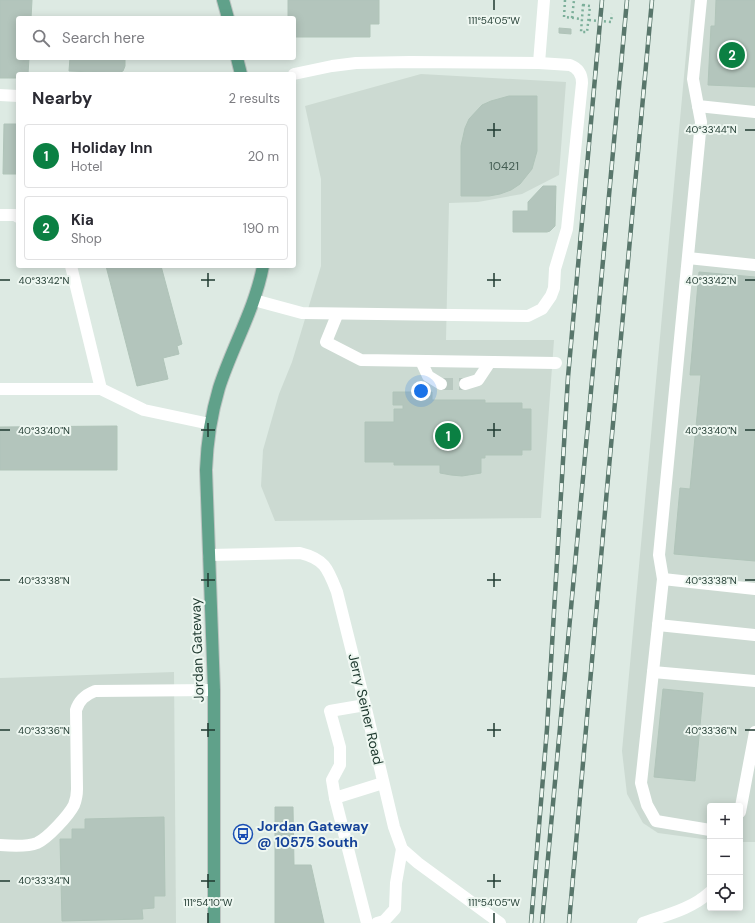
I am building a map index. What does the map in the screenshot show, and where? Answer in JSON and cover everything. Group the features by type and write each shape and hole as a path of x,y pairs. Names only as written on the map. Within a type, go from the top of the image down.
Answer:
{"main road":[{"path":"223,0 227,16"},
{"path":"238,60 241,72"},
{"name":"Jordan Gateway","path":"214,923 214,690 206,470 207,442 219,388 254,300 262,268"}],"street":[{"path":"539,63 544,0"},
{"path":"701,0 693,79 701,122 659,555 663,579 641,783 647,805 656,821 707,830"},
{"path":"254,300 302,314 528,316 542,309 547,304 552,292 555,269 569,220 582,78 578,70 570,65 539,63 356,63 332,66 296,74"},
{"path":"0,96 16,96"},
{"path":"698,106 755,112"},
{"path":"0,215 16,216"},
{"path":"688,258 755,265"},
{"path":"71,268 101,389"},
{"path":"337,315 326,342 361,360 556,363"},
{"path":"421,361 428,376 442,384"},
{"path":"465,384 478,380 490,362"},
{"path":"0,389 101,389 144,410 210,424"},
{"name":"Jerry Seiner Road","path":"209,555 300,554 312,556 323,564 331,576 337,592 394,827 402,849 418,863 500,923"},
{"path":"663,579 755,589"},
{"path":"658,625 755,635"},
{"path":"653,672 755,681"},
{"path":"0,845 28,845 37,843 44,839 70,812 76,797 77,789 76,710 84,697 95,691 214,690"},
{"path":"365,705 330,711 340,747 340,765 332,780 335,798 367,923"},
{"path":"742,803 755,732"},
{"path":"335,798 383,783"},
{"path":"377,923 384,921 395,909 396,883 402,849"},
{"path":"643,923 686,908 701,900 707,895"}],"path":[{"path":"565,0 564,17 582,19"},
{"path":"572,18 574,0"},
{"path":"583,5 590,6 589,20 587,32 581,32 583,5"},
{"path":"589,20 611,22 612,14"}],"shaded area":[{"path":"691,0 755,0 755,842 743,842 743,803 707,803 707,840 658,833 643,823 627,794 622,751"},
{"path":"421,74 566,82 559,175 522,194 478,202 449,203 446,340 554,340 541,518 275,521 261,486 263,450 279,394 292,362 321,266 321,179 305,106"},
{"path":"174,672 176,923 0,923 0,678"}],"building":[{"path":"0,0 32,0 31,16 16,16 16,60 29,60 28,72 16,72 16,78 0,78"},
{"path":"288,0 379,0 379,24 370,24 370,37 296,37 296,16 288,16"},
{"path":"716,0 755,0 755,87 708,85 711,26 715,26"},
{"path":"559,28 571,29 571,34 559,33"},
{"path":"70,60 125,60 123,71 120,72 69,71"},
{"path":"509,96 537,96 537,151 532,169 520,184 511,190 489,196 461,196 461,146 465,128 469,119 482,105"},
{"path":"4,124 16,124 16,174 3,174"},
{"path":"543,186 556,186 555,226 547,232 513,232 513,211 528,211 528,202"},
{"path":"107,268 162,268 182,344 177,346 179,354 163,358 168,379 137,386"},
{"path":"699,272 755,277 755,561 674,554 680,488 690,489 701,375 690,375"},
{"path":"393,392 432,392 432,400 485,400 485,403 522,403 522,409 531,409 531,450 522,450 522,455 485,455 485,458 481,458 481,473 462,476 440,473 440,465 394,465 394,462 365,462 365,422 394,422 394,409 403,409 403,405 393,405"},
{"path":"117,426 117,470 0,470 0,427"},
{"path":"663,689 703,693 695,781 654,777"},
{"path":"275,807 293,807 294,865 311,865 324,923 275,923"},
{"path":"164,817 165,896 154,896 154,908 142,909 143,919 62,921 60,839 72,839 72,829 85,829 85,819"}],"tunnel":[{"path":"441,384 465,384"}],"railway":[{"path":"531,923 547,729 568,377 602,0"},
{"path":"542,923 627,0"},
{"path":"569,923 652,0"}],"place":[{"name":"Kia","path":"732,55"},
{"name":"Holiday Inn","path":"448,436"},
{"name":"Jordan Gateway @ 10575 South","path":"243,834"}]}
